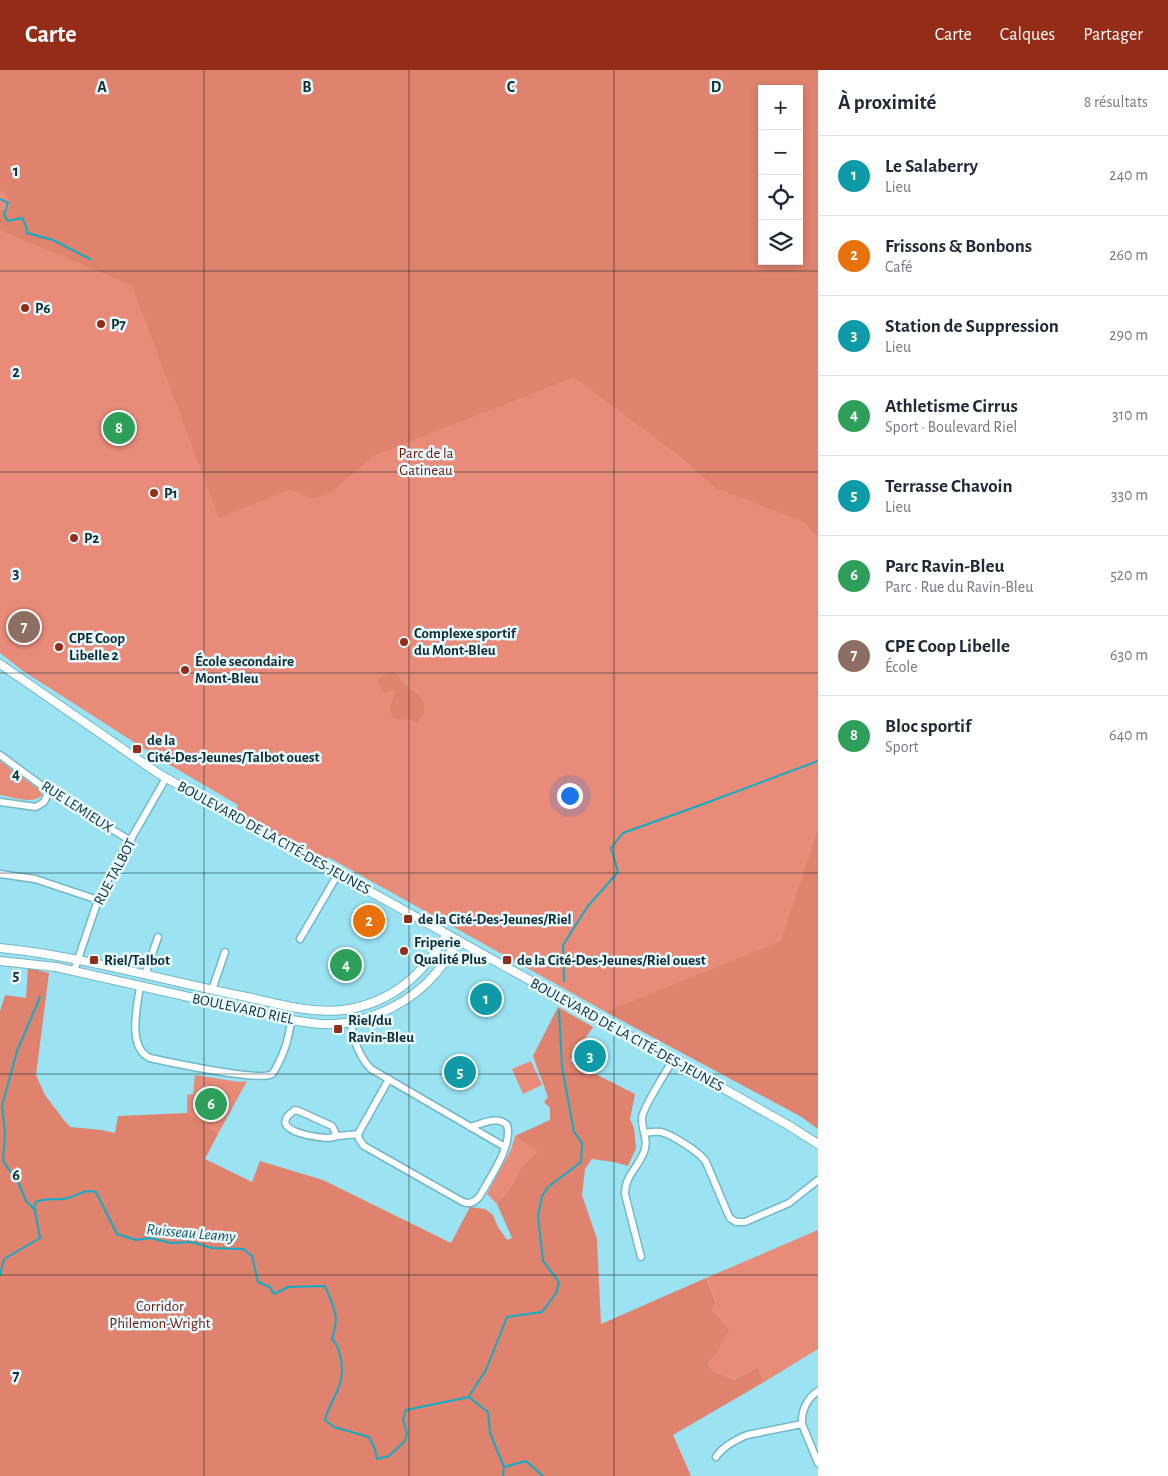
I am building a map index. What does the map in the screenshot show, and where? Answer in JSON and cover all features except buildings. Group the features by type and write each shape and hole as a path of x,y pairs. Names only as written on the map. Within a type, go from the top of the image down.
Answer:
{"street":[{"name":"BOULEVARD DE LA CITÉ-DES-JEUNES","path":"0,664 166,778 673,1060 818,1144"},
{"name":"RUE LEMIEUX","path":"0,755 49,791 131,841"},
{"name":"RUE TALBOT","path":"74,971 104,886 166,778"},
{"path":"0,802 36,807 44,802 49,791"},
{"path":"0,874 35,879 98,900"},
{"path":"300,939 338,874"},
{"name":"BOULEVARD RIEL","path":"0,948 78,960 307,1009 335,1010 350,1008 382,998 408,982 430,960 447,934"},
{"path":"145,975 158,937"},
{"name":"BOULEVARD RIEL","path":"0,961 45,965 291,1020 321,1024 350,1022 374,1015 413,994 435,975 447,960 458,941"},
{"path":"212,990 225,952"},
{"path":"140,987 134,1022 138,1042 144,1055 156,1060 203,1069 258,1076 268,1075 274,1071 288,1043 291,1020"},
{"path":"350,1008 350,1022 362,1058 371,1069 505,1148"},
{"path":"641,1257 625,1188 628,1177 644,1150 645,1133 642,1124 642,1113 673,1060"},
{"path":"389,1079 358,1134 358,1139 364,1146 466,1203 477,1200 505,1148 508,1129 505,1122 496,1120 470,1127"},
{"path":"337,1136 332,1126 299,1111 295,1110 287,1118 286,1123 289,1129 294,1131 326,1138 358,1134"},
{"path":"645,1133 665,1133 701,1155 706,1162 730,1218 736,1222 745,1222 789,1203 818,1180"},
{"path":"818,1391 806,1404 801,1418 818,1463"},
{"path":"716,1457 721,1449 746,1434 802,1424"}],"green space":[{"name":"Parc de la Gatineau","path":"0,70 818,70 818,1129 802,1117 606,1012 328,857 322,864 234,814 238,805 165,762 23,671 0,653"},
{"path":"0,70 818,70 818,538 804,522 716,488 677,454 574,377 373,456 329,494 314,498 289,490 219,518 132,285 0,230 0,210 8,210 10,206 8,197 0,190"},
{"path":"389,673 397,674 404,684 423,701 423,715 415,723 412,720 395,719 390,711 396,692 394,690 387,693 383,692 377,682 379,678"},
{"path":"0,761 40,790 42,795 34,800 28,800 0,795"},
{"path":"818,830 818,1129 802,1117 606,1012 781,941"},
{"name":"Corridor Philemon-Wright","path":"28,968 49,973 36,1075 45,1095 70,1127 115,1133 118,1116 187,1113 218,1134 205,1159 252,1182 260,1161 323,1180 451,1243 470,1207 485,1209 493,1215 498,1227 507,1240 512,1238 497,1204 509,1190 521,1167 538,1152 515,1136 550,1120 550,1108 544,1102 548,1097 533,1056 558,1007 593,1027 570,1061 635,1094 630,1119 634,1128 636,1148 628,1166 592,1159 585,1169 582,1195 597,1239 601,1324 706,1278 716,1302 712,1310 730,1330 717,1353 708,1363 713,1371 734,1380 758,1367 764,1382 673,1435 691,1476 0,1476 0,1011 5,995 26,998"},
{"path":"531,1061 542,1085 523,1094 512,1069"},
{"path":"195,1075 239,1082 247,1081 218,1134 206,1145 187,1113 187,1095 193,1094"},
{"path":"515,1136 539,1152 521,1167 509,1190 497,1204 487,1194 511,1150"},
{"path":"818,1230 818,1349 764,1382 758,1367 734,1380 713,1371 708,1363 717,1353 730,1330 712,1310 716,1301 706,1278"}],"waterway":[{"path":"0,199 8,203 4,215 8,221 22,218 27,233 53,240 90,259"},
{"path":"564,981 563,945 588,906 618,872 611,848 623,833 818,761"},
{"path":"33,1208 26,1201 19,1184 3,1161 5,1132 2,1106 17,1051 40,997"},
{"path":"469,1396 486,1370 507,1317 542,1312 556,1293 559,1282 543,1261 538,1216 542,1196 548,1187 581,1162 582,1143 574,1132 562,1067 559,1011"},
{"name":"Ruisseau Leamy","path":"0,1275 4,1259 40,1238 34,1206 36,1202 68,1198 85,1192 96,1192 117,1234 136,1240 150,1238 171,1243 191,1242 212,1248 243,1249 252,1256 258,1282 270,1287 274,1294 288,1287 325,1286 335,1312 336,1323 332,1339 338,1348 342,1369 340,1384 325,1420 334,1427 369,1437 375,1449 377,1459 389,1456 405,1441 407,1433 403,1419 406,1410 469,1397 488,1412 490,1433 504,1467 526,1461 543,1476"},
{"path":"503,1476 504,1467"}],"place":[{"name":"P6","path":"25,308"},
{"name":"P7","path":"101,324"},
{"name":"Bloc sportif","path":"119,428"},
{"name":"P1","path":"154,493"},
{"name":"P2","path":"74,538"},
{"name":"CPE Coop Libelle","path":"24,627"},
{"name":"Complexe sportif du Mont-Bleu","path":"404,642"},
{"name":"CPE Coop Libelle 2","path":"59,647"},
{"name":"École secondaire Mont-Bleu","path":"185,670"},
{"name":"de la Cité-Des-Jeunes/Talbot ouest","path":"137,749"},
{"name":"de la Cité-Des-Jeunes/Riel","path":"408,919"},
{"name":"Frissons & Bonbons","path":"369,921"},
{"name":"Friperie Qualité Plus","path":"404,951"},
{"name":"Riel/Talbot","path":"94,960"},
{"name":"de la Cité-Des-Jeunes/Riel ouest","path":"507,960"},
{"name":"Athletisme Cirrus","path":"346,965"},
{"name":"Le Salaberry","path":"486,999"},
{"name":"Riel/du Ravin-Bleu","path":"338,1029"},
{"name":"Station de Suppression","path":"590,1056"},
{"name":"Terrasse Chavoin","path":"460,1072"},
{"name":"Parc Ravin-Bleu","path":"211,1104"}]}
